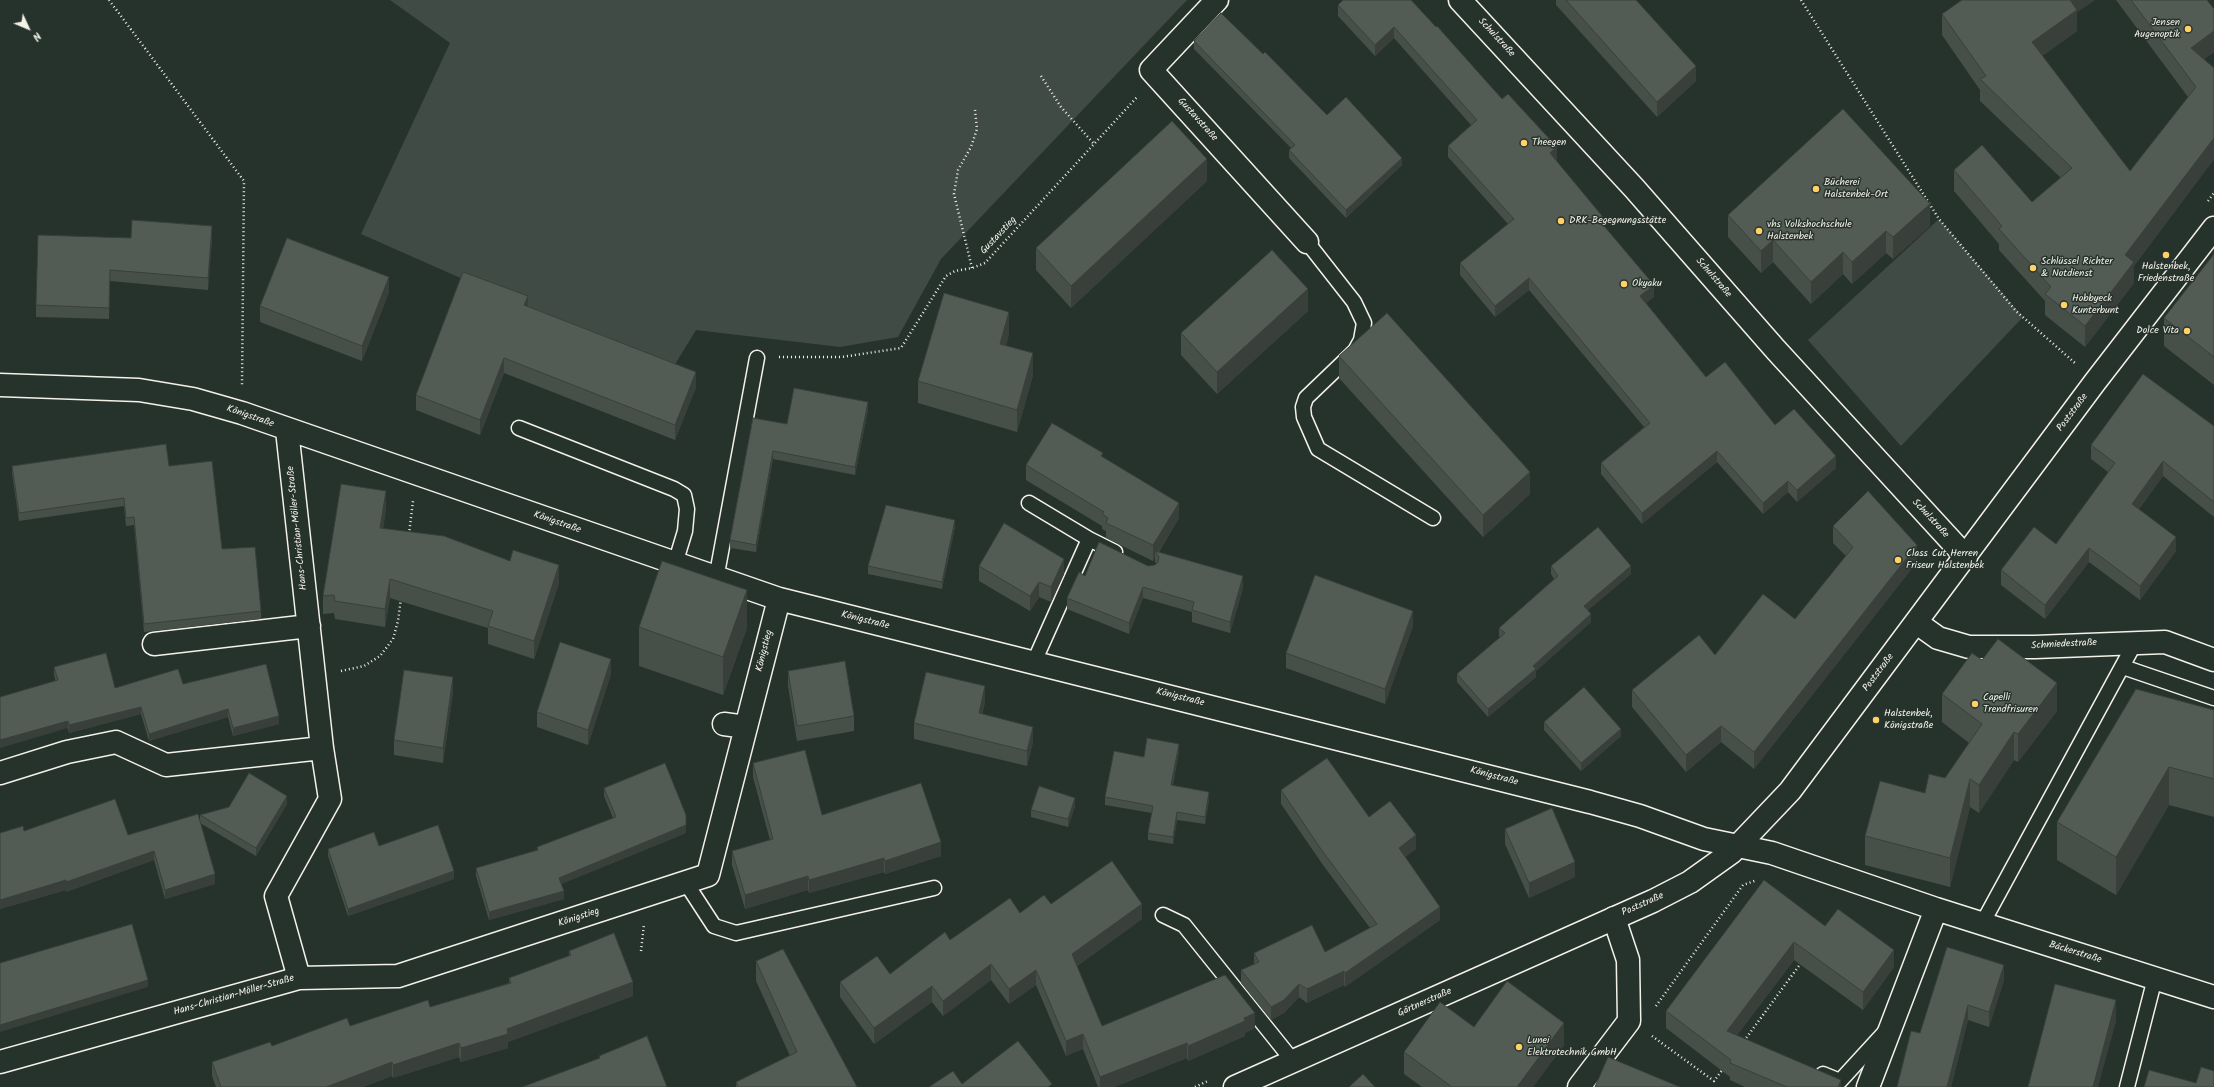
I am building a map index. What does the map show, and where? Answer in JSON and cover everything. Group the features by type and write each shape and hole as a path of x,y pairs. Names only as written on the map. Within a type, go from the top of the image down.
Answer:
{"street":[{"path":"1151,70 1217,0"},
{"name":"Schulstraße","path":"1460,0 1634,188 1776,350 1966,557"},
{"name":"Gustavstraße","path":"1151,70 1307,242"},
{"name":"Poststraße","path":"1635,1025 1628,960 1614,918 1690,882 1713,867 1739,845 1790,791 1917,623 2095,382 2214,228"},
{"name":"Königstraße","path":"0,385 139,390 193,399 242,413 716,579 779,599 1490,775 1640,816 1704,839 1739,845"},
{"name":"Hans-Christian-Möller-Straße","path":"0,1062 299,978 276,896 330,799 322,748 287,430"},
{"name":"Königstieg","path":"299,978 398,976 708,875 779,599"},
{"name":"Schmiedestraße","path":"1917,623 1938,638 1969,647 2035,647 2136,641 2165,642 2214,660"},
{"path":"154,644 309,626"},
{"path":"724,724 746,727"},
{"path":"0,773 67,752 116,742 166,765 322,748"},
{"name":"Bäckerstraße","path":"1739,845 1772,853 1982,924 2214,997"},
{"path":"1868,1087 1936,909"},
{"name":"Gärtnerstraße","path":"1235,1087 1614,918"},
{"path":"1579,1087 1635,1025"}],"lane":[{"path":"1307,242 1354,302 1364,323 1361,340 1355,351 1306,398 1303,407 1304,417 1318,449 1433,518"},
{"path":"716,579 757,358"},
{"path":"519,428 674,489 684,496 688,509 685,531 674,564"},
{"path":"1029,504 1089,539 1130,559"},
{"path":"1034,662 1089,539"},
{"path":"1982,924 2136,641"},
{"path":"2123,667 2214,698"},
{"path":"686,883 714,926 736,933 934,888"},
{"path":"1163,915 1184,925 1293,1061"},
{"path":"2127,1087 2155,978"},
{"path":"1811,1069 1840,1081 1891,1026"}],"path":[{"path":"109,0 244,180 242,413"},
{"path":"1801,0 1939,219 2016,311 2095,382"},
{"name":"Gustavstieg","path":"757,358 842,357 901,348 946,276 955,271 972,268 985,263 1149,84 1151,70"},
{"path":"1041,76 1061,107 1094,144"},
{"path":"972,268 954,194 958,170 971,147 977,129 976,110"},
{"path":"2206,204 2214,193"},
{"path":"409,536 416,475"},
{"path":"314,672 350,671 364,666 380,656 393,639 398,621 402,590"},
{"path":"1723,1068 1714,1081 1635,1025 1743,885 1757,879 1764,882"},
{"path":"1742,1043 1803,961"},
{"path":"1195,1087 1215,1078"}],"shaded area":[{"path":"390,0 1187,0 941,259 898,337 840,347 696,330 671,371 361,234 450,43"},
{"path":"1939,219 2023,317 1901,446 1808,340"}],"building":[{"path":"1343,0 1411,0 1436,27 1437,26 1502,99 1508,94 1557,147 1550,153 1603,217 1599,220 1654,285 1640,296 1706,377 1725,362 1775,425 1794,409 1836,456 1797,490 1788,481 1763,503 1717,451 1642,513 1601,463 1650,423 1529,278 1495,306 1460,263 1514,219 1448,146 1477,120 1394,27 1375,45 1338,5"},
{"path":"1566,0 1636,0 1696,66 1657,102"},
{"path":"1962,0 2070,0 2077,10 2032,42 2130,171 2196,87 2131,0 2207,0 2214,9 2214,31 2191,48 2214,68 2214,138 2125,255 2134,262 2085,326 2045,294 2051,287 1999,229 2002,226 1954,170 1982,145 2032,202 2072,168 1980,79 1986,76 1942,14"},
{"path":"1221,13 1263,54 1265,52 1327,115 1346,97 1402,158 1346,210 1289,150 1295,145 1194,41"},
{"path":"1843,109 1930,204 1893,237 1886,231 1852,262 1843,252 1811,282 1773,240 1761,251 1728,215"},
{"path":"1172,121 1207,159 1071,286 1036,248"},
{"path":"132,220 212,226 208,278 110,270 109,308 36,305 38,235 131,238"},
{"path":"287,238 389,277 362,346 260,306"},
{"path":"1272,250 1308,289 1217,372 1181,333"},
{"path":"2214,254 2214,357 2164,318"},
{"path":"463,272 528,296 524,305 696,372 675,425 504,358 480,420 416,395"},
{"path":"944,293 1009,312 1000,344 1033,353 1017,410 918,381"},
{"path":"1387,313 1530,472 1483,515 1339,356"},
{"path":"2143,374 2214,426 2214,502 2163,461 2132,504 2176,537 2140,586 2089,548 2045,605 2001,570 2034,527 2056,544 2115,463 2091,445"},
{"path":"794,388 868,402 855,467 773,451 756,545 730,540 753,418 787,424"},
{"path":"1052,423 1103,453 1101,456 1179,503 1153,545 1106,523 1108,518 1102,514 1104,512 1026,465"},
{"path":"166,444 169,466 212,461 222,549 255,547 261,611 144,624 134,517 126,518 124,498 19,513 12,466"},
{"path":"341,484 386,491 380,528 444,536 510,561 513,550 559,565 534,641 488,626 493,611 390,579 385,609 335,601 334,595 323,596"},
{"path":"1868,491 1917,545 1754,752 1721,726 1686,755 1632,690 1699,635 1715,655 1763,594 1795,619 1853,547 1833,526"},
{"path":"886,505 955,520 942,582 868,566"},
{"path":"1004,523 1064,559 1051,587 1039,582 1030,596 979,566"},
{"path":"1598,527 1631,566 1584,606 1591,614 1533,666 1536,669 1488,709 1457,674 1505,633 1499,628 1558,576 1551,566"},
{"path":"1099,542 1148,566 1155,565 1158,562 1159,557 1155,551 1243,576 1230,622 1192,610 1194,602 1143,587 1129,623 1067,598 1079,572 1085,576"},
{"path":"662,561 747,590 723,657 639,627"},
{"path":"1315,575 1413,611 1385,689 1286,653"},
{"path":"1998,639 2057,683 2018,734 2014,732 1979,785 1970,779 1950,858 1865,836 1880,781 1925,793 1929,774 1945,778 1982,724 1942,694 1972,653 1982,660"},
{"path":"560,642 611,659 588,730 537,712"},
{"path":"106,653 115,688 178,669 183,684 266,664 279,716 233,728 228,709 149,734 141,707 69,725 68,721 0,740 0,697 58,680 54,667"},
{"path":"845,661 854,716 797,726 788,671"},
{"path":"404,670 453,677 443,748 394,740"},
{"path":"926,672 985,686 979,713 1033,727 1027,751 914,723"},
{"path":"1584,687 1621,729 1581,763 1544,722"},
{"path":"2136,689 2214,710 2214,779 2169,767 2116,857 2057,822"},
{"path":"1147,738 1179,744 1171,785 1209,792 1205,817 1177,812 1173,837 1148,833 1153,806 1105,797 1114,751 1144,757"},
{"path":"805,750 822,815 921,783 941,842 885,861 884,858 809,880 808,876 745,895 732,851 773,839 753,763"},
{"path":"1327,758 1369,817 1390,801 1416,835 1399,848 1440,907 1345,973 1344,971 1307,989 1299,984 1284,1000 1271,1007 1241,970 1259,962 1254,953 1312,925 1325,952 1377,924 1323,852 1281,790"},
{"path":"665,763 686,815 686,825 559,878 564,891 489,912 476,868 538,850 537,847 616,817 604,788"},
{"path":"249,773 287,796 256,848 200,815 229,807"},
{"path":"1039,786 1075,798 1068,819 1031,810"},
{"path":"115,799 128,835 198,814 215,874 165,890 154,851 66,882 66,880 0,900 0,833 23,826 24,831"},
{"path":"1552,808 1575,862 1529,883 1505,829"},
{"path":"438,825 454,871 348,909 328,849 374,832 379,846"},
{"path":"1112,861 1142,904 1072,954 1102,1026 1225,975 1255,1013 1244,1018 1245,1021 1188,1046 1187,1043 1100,1077 1083,1034 1066,1041 1036,970 1009,989 991,964 943,1001 932,986 874,1028 840,982 877,956 890,974 945,932 950,940 1010,898 1020,913 1044,895 1051,904"},
{"path":"1764,880 1825,926 1838,909 1894,950 1863,992 1794,942 1727,1031 1841,1080 1838,1087 1787,1087 1730,1063 1731,1060 1666,1011"},
{"path":"132,924 148,980 0,1025 0,963"},
{"path":"614,933 633,982 507,1029 508,1034 461,1048 459,1043 393,1065 392,1062 326,1087 221,1087 212,1062 270,1042 272,1046 347,1018 350,1026 428,1000 430,1007 511,983 509,978 571,955 569,951"},
{"path":"1947,947 2004,965 1989,1012 1968,1005 1947,1087 1897,1087 1911,1031 1920,1033"},
{"path":"783,949 857,1087 738,1087 736,1082 797,1052 756,961"},
{"name":"Lunei Elektrotechnik GmbH","path":"1507,981 1564,1023 1517,1087 1452,1087 1404,1052 1440,1002 1474,1027"},
{"path":"2055,984 2116,1000 2093,1087 2028,1087"},
{"path":"647,1036 667,1087 522,1087 600,1058 599,1056"},
{"path":"1018,1041 1052,1084 1048,1087 929,1087 953,1071 962,1084"},
{"path":"1608,1057 1680,1087 1595,1087"},
{"path":"2201,1067 2214,1071 2214,1087 2144,1087 2149,1070 2196,1083"},
{"path":"1363,1074 1375,1087 1349,1087"}],"place":[{"name":"Jensen Augenoptik","path":"2188,29"},
{"name":"Theegen","path":"1524,143"},
{"name":"Bücherei Halstenbek-Ort","path":"1816,189"},
{"name":"DRK-Begegnungsstätte","path":"1561,221"},
{"name":"vhs Volkshochschule Halstenbek","path":"1759,231"},
{"name":"Halstenbek, Friedenstraße","path":"2166,255"},
{"name":"Schlüssel Richter & Notdienst","path":"2033,268"},
{"name":"Okyaku","path":"1624,284"},
{"name":"Hobbyeck Kunterbunt","path":"2064,305"},
{"name":"Dolce Vita","path":"2187,331"},
{"name":"Class Cut Herren Friseur Halstenbek","path":"1898,560"},
{"name":"Capelli Trendfrisuren","path":"1975,704"},
{"name":"Halstenbek, Königstraße","path":"1876,720"},
{"name":"Lunei Elektrotechnik GmbH","path":"1519,1047"}]}
